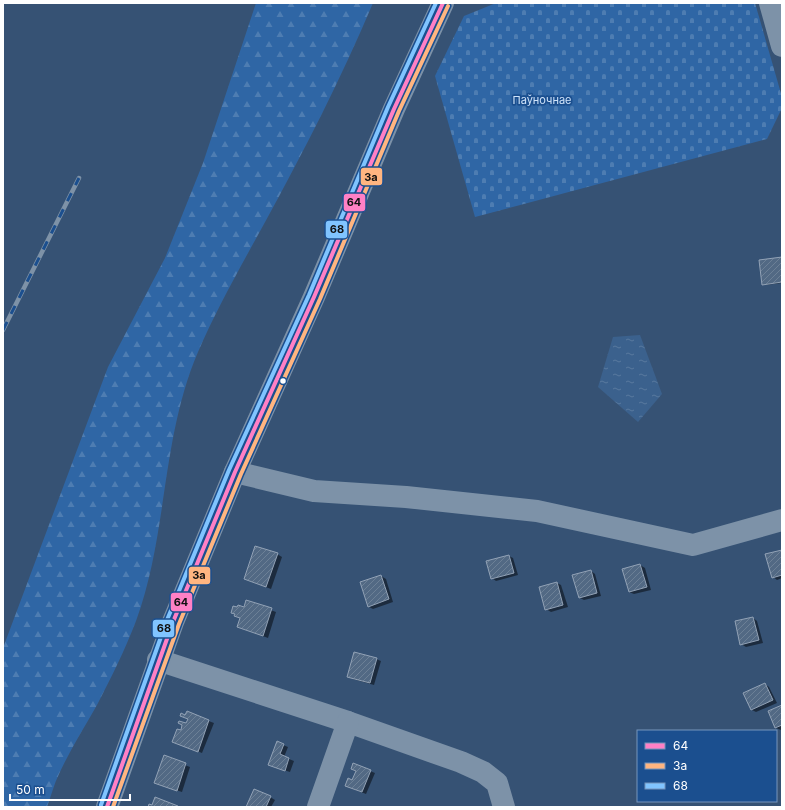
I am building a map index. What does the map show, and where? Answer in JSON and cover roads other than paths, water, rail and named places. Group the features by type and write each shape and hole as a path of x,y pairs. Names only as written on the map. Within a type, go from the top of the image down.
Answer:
{"street":[{"path":"107,807 158,660 235,472 311,304 394,109 443,3"},
{"path":"770,3 782,46"},
{"path":"235,472 314,491 406,497 538,511 693,545 782,520"},
{"path":"158,660 348,722 461,762 483,772 497,783 504,807"},
{"path":"318,807 348,722"}],"water":[{"path":"640,335 662,394 638,422 598,387 613,337"}],"railway":[{"path":"3,330 79,178"}],"park label":[{"name":"Паўночнае","path":"542,100"}]}
